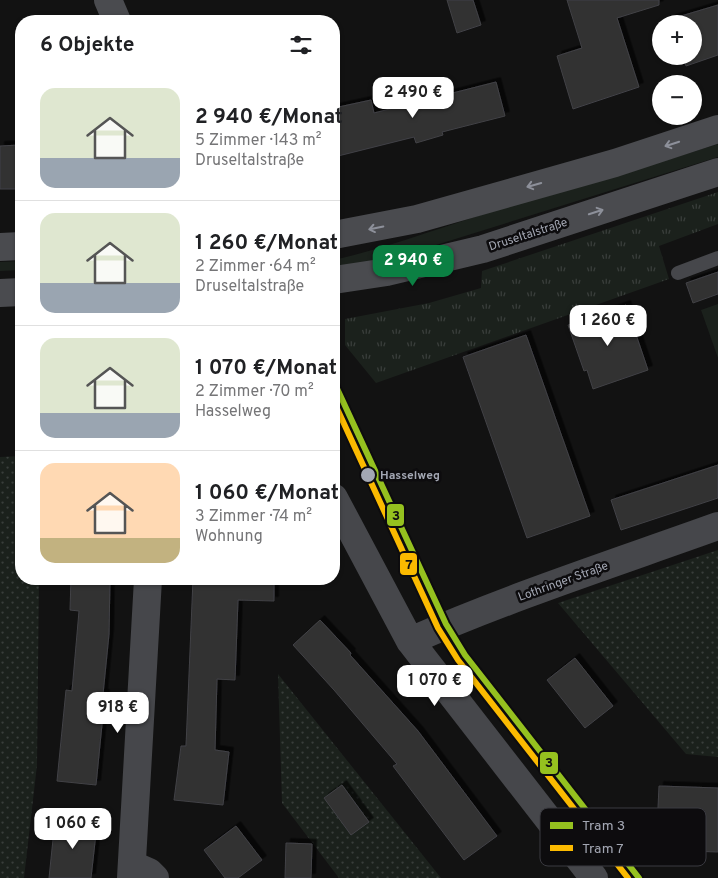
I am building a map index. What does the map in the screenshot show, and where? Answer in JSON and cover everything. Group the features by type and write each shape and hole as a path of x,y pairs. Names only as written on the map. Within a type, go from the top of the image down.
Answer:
{"main road":[{"path":"100,0 100,15"},
{"path":"108,0 114,15"},
{"path":"340,234 417,219 615,163 718,128"},
{"name":"Druseltalstraße","path":"340,279 387,272 483,249 718,172"},
{"path":"0,247 15,246"},
{"path":"0,293 15,292"}],"street":[{"path":"340,509 410,640 540,808"},
{"name":"Lothringer Straße","path":"410,640 446,624 718,526"},
{"path":"139,874 148,585"},
{"path":"585,866 594,878"}],"lane":[{"path":"678,273 718,258"}],"green space":[{"path":"718,144 718,157 404,255 340,267 340,258"},
{"path":"718,192 718,224 659,246 669,279 376,383 345,345 345,319 429,303 481,288 482,271"},
{"path":"15,261 15,270 0,271 0,262"},
{"path":"718,304 718,358 701,310"},
{"path":"15,456 15,585 39,585 37,765 24,878 0,878 0,457"},
{"path":"718,550 718,757 686,754 558,603"},
{"path":"278,674 441,878 339,878 282,803"}],"building":[{"path":"447,0 473,0 481,25 457,33"},
{"path":"567,0 659,0 659,5 617,18 639,87 573,109 557,56 582,48"},
{"path":"718,5 718,55 702,60 702,15 684,15"},
{"path":"496,82 505,116 442,132 443,135 416,143 414,137 340,156 340,107 371,100 374,113"},
{"path":"15,145 15,189 0,189 0,146"},
{"path":"718,272 718,294 693,303 686,283"},
{"path":"626,305 648,370 593,389 587,370 584,371 568,325"},
{"path":"526,335 590,516 527,538 463,357"},
{"path":"718,465 718,498 621,530 611,500"},
{"path":"71,585 110,585 109,634 103,694 105,694 96,785 57,781 66,690 72,691 79,611 70,610"},
{"path":"193,585 274,585 274,601 238,600 235,680 217,679 215,750 229,752 223,805 174,800 181,746 186,746"},
{"path":"320,620 418,731 497,836 464,860 393,766 397,764 293,645"},
{"path":"575,658 613,706 585,728 547,680"},
{"path":"342,785 369,822 351,835 324,798"},
{"path":"659,786 718,788 718,852 706,852 706,808 658,808"},
{"path":"55,820 97,824 91,878 49,878"},
{"path":"236,826 262,860 238,878 225,878 204,850"},
{"path":"286,843 312,844 311,878 285,878"}],"tram line":[{"name":"3","path":"340,395 446,624 465,655 584,808"},
{"name":"7","path":"340,415 438,628 458,660 573,808"},
{"name":"7","path":"619,866 628,878"},
{"name":"3","path":"630,866 639,878"}],"place":[{"name":"Hasselweg","path":"368,475"}]}
